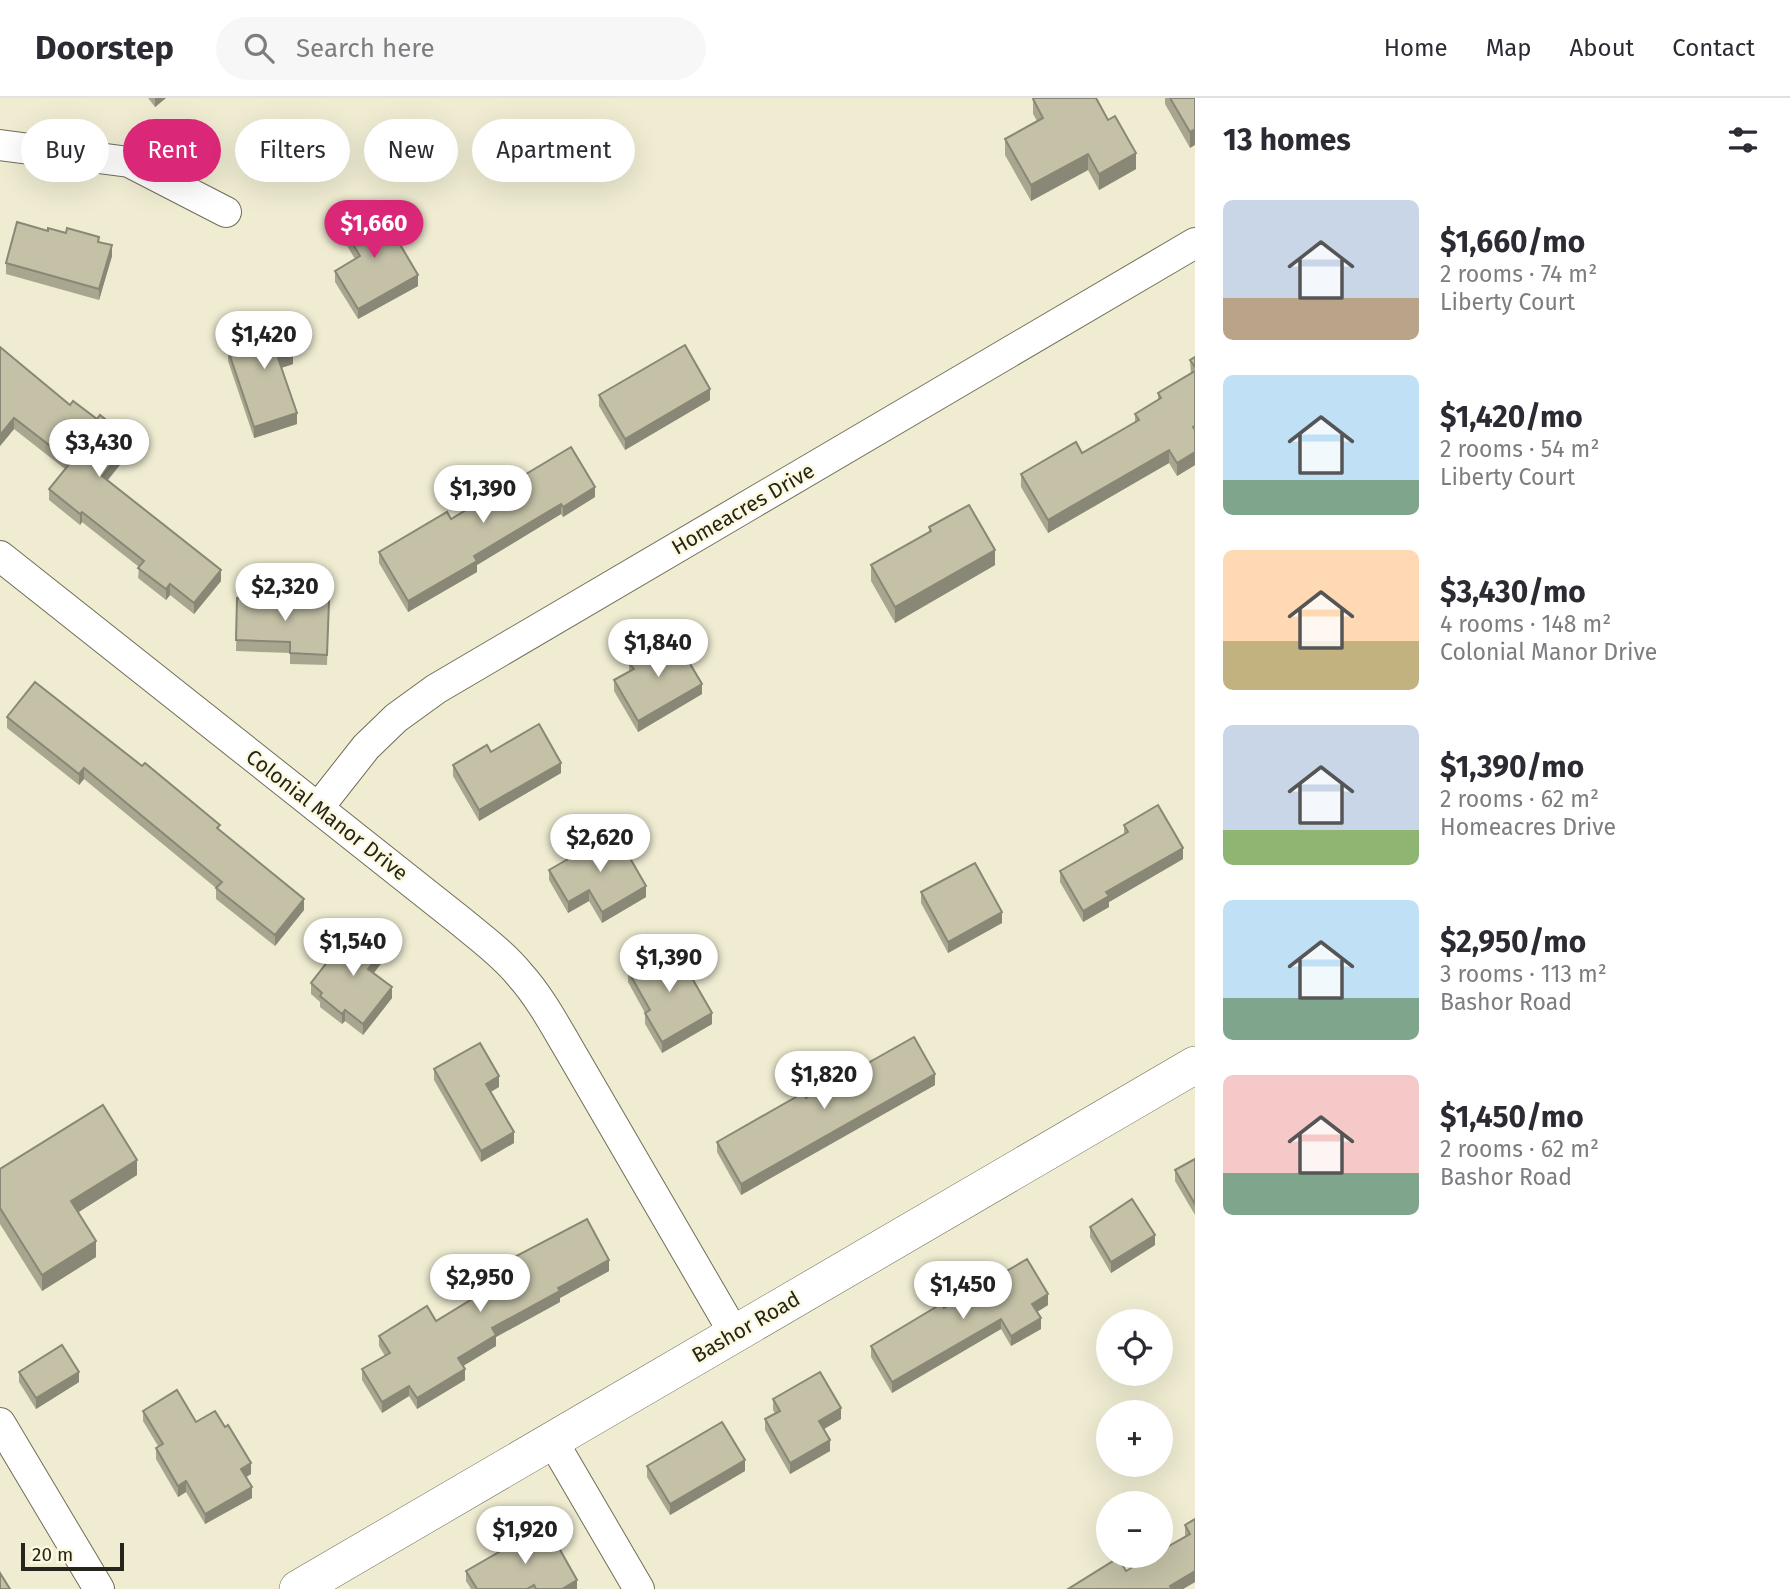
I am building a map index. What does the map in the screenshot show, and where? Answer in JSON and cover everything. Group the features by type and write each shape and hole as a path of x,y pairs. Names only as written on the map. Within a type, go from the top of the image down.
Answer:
{"street":[{"path":"0,145 129,162 226,212"},
{"name":"Homeacres Drive","path":"318,808 366,747 396,718 436,689 1195,243"},
{"name":"Colonial Manor Drive","path":"0,556 463,923 520,975 566,1044 734,1333"},
{"name":"Bashor Road","path":"298,1589 1195,1065"},
{"path":"0,1423 99,1589"},
{"path":"552,1440 639,1589"}],"building":[{"path":"1034,98 1096,98 1108,120 1115,116 1136,153 1099,174 1088,154 1031,185 1005,139 1043,118"},
{"path":"1170,98 1195,98 1195,129 1190,132"},
{"path":"378,207 418,275 358,309 335,271 360,256 343,228"},
{"path":"17,222 48,231 48,228 66,233 67,228 99,237 98,242 112,245 99,289 6,263"},
{"path":"280,315 293,353 278,358 297,413 254,427 228,350 249,343 243,327"},
{"path":"685,345 710,389 625,439 599,395"},
{"path":"0,347 70,405 73,401 97,419 100,415 131,440 102,476 221,570 194,603 170,584 166,589 138,568 144,561 49,489 71,462 14,418 0,435"},
{"path":"1195,371 1195,452 1177,463 1169,450 1048,520 1021,474 1076,442 1082,453 1139,420 1135,414 1161,398 1158,393"},
{"path":"571,447 595,487 474,556 477,561 408,601 379,552 447,512 451,519"},
{"path":"969,505 995,550 895,607 871,565 931,531 929,527"},
{"path":"237,598 329,601 327,655 290,653 290,642 236,640"},
{"path":"674,637 702,684 638,721 614,680 634,669 629,663"},
{"path":"35,682 142,766 145,763 220,825 217,828 304,899 275,935 216,888 222,882 84,768 79,774 7,717"},
{"path":"539,724 561,763 479,810 453,765 487,745 491,752"},
{"path":"1158,805 1183,848 1106,892 1109,896 1083,911 1060,871 1128,832 1124,825"},
{"path":"615,832 646,886 602,912 589,890 568,902 549,870"},
{"path":"975,863 1002,912 948,942 921,892"},
{"path":"354,928 383,950 368,969 392,987 363,1024 345,1010 342,1014 320,996 322,993 311,983"},
{"path":"673,945 712,1013 662,1042 645,1013 650,1010 628,971"},
{"path":"914,1037 935,1074 741,1184 717,1142 803,1093 806,1098"},
{"path":"480,1043 499,1076 486,1084 514,1132 481,1151 434,1069"},
{"path":"103,1105 137,1160 71,1201 96,1241 42,1275 0,1208 0,1169"},
{"path":"1195,1159 1195,1204 1175,1170"},
{"path":"1132,1199 1155,1235 1111,1262 1090,1227"},
{"path":"587,1219 609,1260 558,1288 560,1291 492,1328 496,1335 458,1358 465,1369 417,1398 409,1386 382,1402 362,1369 390,1353 379,1336 427,1306 436,1321 508,1277 501,1264"},
{"path":"1027,1259 1048,1294 1032,1304 1041,1318 1011,1336 1001,1319 892,1382 871,1346 941,1304 944,1308"},
{"path":"62,1345 79,1372 36,1398 19,1372"},
{"path":"820,1372 841,1408 819,1421 830,1440 790,1463 765,1419 780,1411 773,1399"},
{"path":"177,1390 196,1422 215,1411 225,1427 228,1425 251,1463 241,1469 252,1487 205,1514 186,1481 178,1486 156,1448 163,1444 143,1411"},
{"path":"722,1422 745,1460 670,1504 647,1466"},
{"path":"1195,1519 1195,1571 1170,1586 1172,1589 1068,1589 1102,1568 1124,1568 1126,1571 1131,1568 1173,1568 1173,1544 1190,1534 1185,1525"},
{"path":"546,1525 577,1580 562,1589 536,1589 534,1585 527,1589 477,1589 466,1571"},
{"path":"0,1573 10,1589 0,1589"}]}
